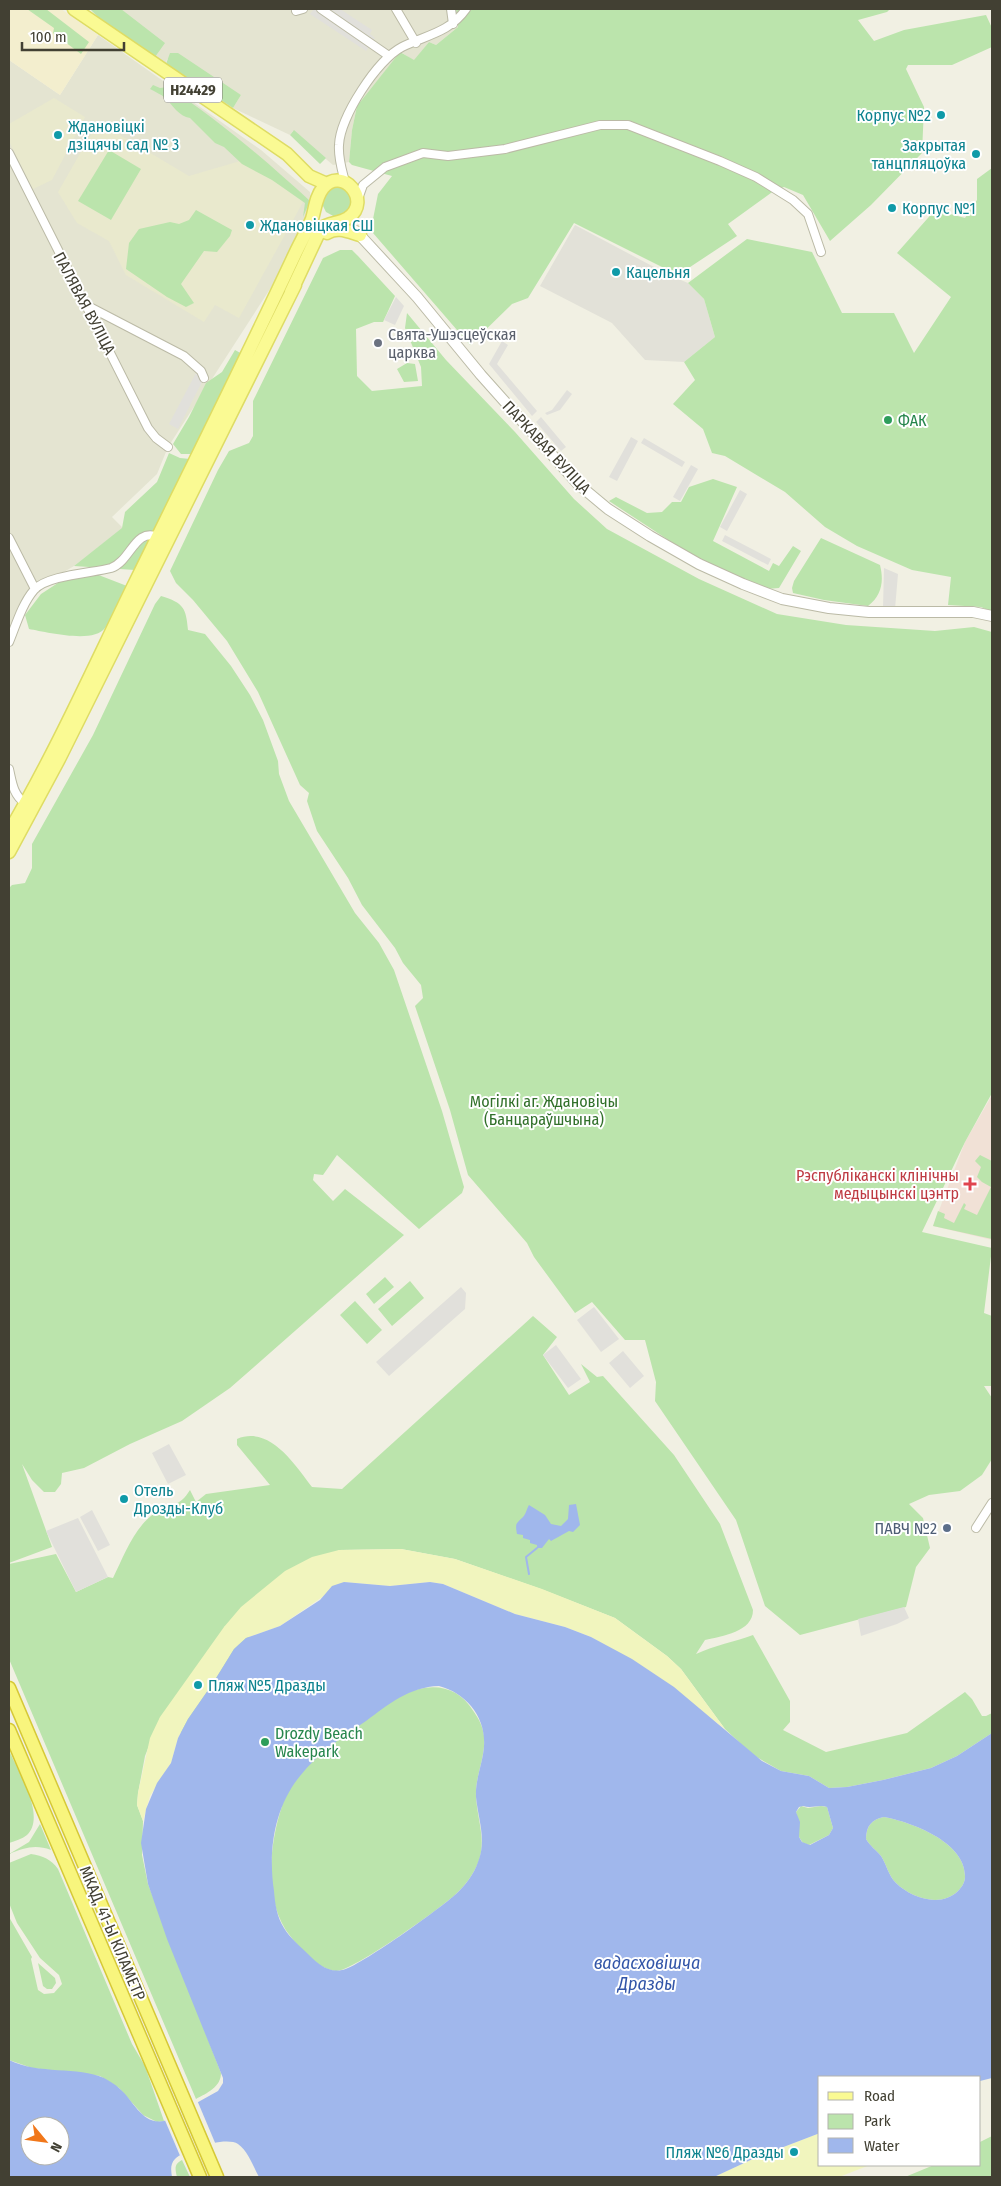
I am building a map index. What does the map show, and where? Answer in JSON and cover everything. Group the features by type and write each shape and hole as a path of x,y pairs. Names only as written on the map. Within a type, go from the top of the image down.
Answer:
{"highway":[{"name":"МКАД, 41-Ы КІЛАМЕТР","path":"9,1688 216,2175"},
{"name":"МКАД, 41-Ы КІЛАМЕТР","path":"9,1730 200,2177"}],"main road":[{"name":"Н24429","path":"74,9 287,154 309,176 318,198 321,212 337,222"},
{"name":"Н24429","path":"309,176 346,183"},
{"path":"9,852 13,834 25,803 249,352 312,220 318,198 346,183 354,213 348,218 321,228 59,759 13,834"},
{"path":"291,292 318,242 326,233 336,230 360,235"}],"street":[{"path":"321,9 388,56"},
{"path":"396,9 416,43"},
{"path":"451,9 452,24"},
{"path":"466,9 452,24 416,43 403,47 388,56 379,66 343,123 338,145 346,183 390,164 423,153 448,156 505,149 600,125 628,125 756,177 793,200 808,214 821,252"},
{"name":"ПАЛЯВАЯ ВУЛІЦА","path":"9,153 148,428 156,438 168,446"},
{"name":"ПАРКАВАЯ ВУЛІЦА","path":"354,213 354,219 360,235"},
{"name":"ПАРКАВАЯ ВУЛІЦА","path":"337,222 360,235 417,298 558,464 597,501 630,524 699,564 782,599 829,608 869,612 958,612 982,613 992,616"},
{"path":"84,304 184,356 201,371 204,378"},
{"path":"9,642 27,601 35,588 68,576 112,568 126,557 143,536 148,534 158,537"},
{"path":"9,538 35,588"},
{"path":"9,769 14,791 19,800 25,803"},
{"path":"976,1528 992,1503"}],"shaded area":[{"path":"9,9 61,9 98,35 60,95 9,60"},
{"path":"121,9 456,9 458,27 436,45 429,42 414,61 401,52 357,106 352,130 349,162 333,165 293,131 290,135 233,108 241,95 167,59 166,64 155,57"},
{"path":"314,9 340,9 372,30 370,34 375,38 366,51 310,14"},
{"path":"98,35 261,150 310,192 311,200 299,244 168,447 157,474 112,517 123,528 74,566 35,589 9,642 9,60 60,95"},
{"path":"54,98 85,117 52,180 33,189 9,141 9,124"},
{"path":"98,122 189,176 247,159 303,202 239,318 215,305 204,322 126,275 109,241 77,223 58,192"},
{"path":"575,225 669,275 688,283 704,299 715,337 684,362 645,360 612,323 540,286"},
{"path":"396,297 404,306 395,325 384,320"},
{"path":"502,341 508,345 497,364 537,411 532,416 489,364"},
{"path":"196,373 204,378 178,429 169,424"},
{"path":"567,390 572,394 560,410 547,415 545,413 552,410"},
{"path":"541,417 566,447 561,451 536,422"},
{"path":"631,437 638,441 617,481 609,477"},
{"path":"644,438 685,462 682,467 641,443"},
{"path":"691,465 698,469 680,501 673,497"},
{"path":"740,490 747,494 727,531 720,527"},
{"path":"725,535 771,559 768,565 722,541"},
{"path":"884,568 898,574 895,609 883,608"},
{"name":"Рэспубліканскі клінічны медыцынскі цэнтр","path":"992,1095 992,1240 933,1226 965,1142"},
{"path":"461,1287 466,1293 465,1309 389,1376 376,1362"},
{"path":"594,1307 619,1339 601,1352 577,1320"},
{"path":"556,1345 581,1379 568,1388 543,1355"},
{"path":"623,1351 644,1376 630,1388 609,1363"},
{"path":"169,1444 186,1475 168,1484 152,1453"},
{"path":"92,1510 110,1545 98,1551 80,1517"},
{"path":"78,1518 108,1577 76,1592 46,1531"},
{"path":"904,1607 909,1618 861,1636 858,1619"}],"green space":[{"path":"27,9 46,9 89,42 81,54 53,33 54,28"},
{"path":"90,9 121,9 165,43 155,57 100,19"},
{"path":"456,9 890,9 887,12 858,20 874,41 904,30 986,15 992,28 992,47 952,65 908,65 906,69 924,107 922,153 871,205 830,241 803,195 784,187 775,190 728,224 737,236 678,275 574,223 528,298 512,304 470,345 373,233 372,224 378,194 392,176 352,165 349,162 352,130 357,106 400,52 414,60 429,42 436,45 458,27"},
{"path":"170,53 178,53 241,95 233,108 166,64"},
{"path":"153,85 160,88 168,87 187,100 241,141 276,171 310,201 303,217 305,203 272,180 242,164 224,147 215,143 190,118 182,115 163,97 150,89"},
{"path":"294,130 326,158 320,164 290,135"},
{"path":"109,150 141,169 111,220 78,201"},
{"path":"992,168 992,612 981,607 948,605 951,577 912,570 857,546 825,527 785,492 725,456 712,453 703,429 673,404 695,380 684,362 715,337 704,299 688,283 747,239 812,252 842,313 894,313 914,353 951,297 897,253 935,210 965,218 977,200 977,179"},
{"path":"341,185 354,197 348,214 335,217 326,212 322,204 325,191"},
{"path":"196,210 232,230 230,236 217,252 204,251 181,284 194,303 186,307 167,297 126,269 129,243 139,229 170,222 179,224 189,220"},
{"name":"Могілкі аг. Ждановічы (Банцараўшчына)","path":"340,250 352,250 395,296 383,322 374,322 356,329 357,376 372,391 422,386 421,367 405,328 407,313 446,360 515,432 574,499 607,529 699,579 777,614 846,625 935,631 974,627 992,632 992,1093 965,1142 922,1232 992,1248 984,1313 992,1316 992,1386 984,1386 992,1398 992,1459 982,1475 960,1491 929,1495 909,1504 923,1518 930,1548 916,1567 906,1607 800,1635 765,1606 736,1520 655,1401 656,1382 645,1340 625,1340 592,1302 575,1313 534,1257 527,1243 468,1175 450,1110 415,1006 423,998 421,985 362,905 348,878 317,831 307,801 309,793 300,785 258,692 227,641 193,600 176,583 170,571 229,451 249,443 253,436 253,401 323,258"},
{"path":"235,350 244,355 192,454 181,454 173,444 206,383 222,372"},
{"path":"407,363 415,364 418,381 404,382 397,369"},
{"path":"169,453 180,458 190,459 135,570 74,566 122,528 125,512 157,482"},
{"path":"713,479 737,487 713,541 769,571 773,563 779,566 793,546 801,551 779,588 766,589 699,560 609,501 616,497 647,513 662,512 672,502 681,502 689,487"},
{"path":"821,538 880,565 881,587 873,602 868,606 824,600 793,593 794,581"},
{"path":"96,574 127,586 114,613 105,628 99,633 69,636 29,629 25,615 41,594 64,579"},
{"path":"161,596 175,601 182,607 185,611 188,630 205,634 231,666 250,695 263,720 278,761 279,774 289,801 355,913 379,943 394,970 442,1111 464,1187 462,1193 419,1229 337,1155 323,1175 314,1174 313,1180 333,1201 345,1189 404,1235 230,1388 182,1421 130,1444 84,1468 62,1473 61,1484 55,1492 44,1492 32,1480 22,1464 52,1547 9,1563 9,888 12,885 25,883 32,868 32,844 93,735 155,604"},
{"path":"980,1155 992,1161 992,1239 933,1226 938,1211 945,1214 944,1218 954,1223 964,1203 966,1205 964,1209 977,1215 991,1187 977,1177 981,1167 975,1161"},
{"path":"385,1277 394,1287 374,1304 366,1294"},
{"path":"410,1281 424,1298 392,1326 378,1309"},
{"path":"355,1301 382,1330 367,1344 340,1315"},
{"path":"533,1316 557,1337 543,1355 569,1395 590,1382 581,1364 597,1377 603,1376 674,1455 720,1524 753,1610 752,1617 748,1623 735,1632 705,1640 696,1654 753,1635 790,1701 790,1722 783,1730 826,1752 907,1733 965,1692 972,1699 982,1716 992,1713 992,1733 957,1756 931,1768 883,1780 847,1787 829,1788 809,1776 781,1771 753,1755 725,1729 681,1669 667,1656 615,1618 541,1589 455,1559 401,1549 339,1550 224,1627 402,1695 423,1688 433,1687 451,1691 460,1696 478,1717 484,1736 476,1789 482,1838 481,1855 466,1884 433,1912 377,1951 345,1969 336,1971 323,1967 310,1958 291,1937 282,1923 276,1908 272,1891 272,1856 282,1806 160,1718 145,1756 137,1805 143,1821 142,1855 148,1884 221,2073 216,2086 196,2099 9,1659 9,1564 56,1554 76,1592 108,1577 113,1578 130,1542 141,1526 155,1513 178,1503 190,1490 196,1502 206,1494 270,1485 237,1445 237,1439 249,1436 271,1442 290,1458 312,1487 342,1489"},
{"path":"9,1750 28,1793 34,1817 32,1827 27,1835 9,1843"},
{"path":"801,1806 808,1808 827,1807 833,1828 829,1835 809,1845 803,1843 799,1837 796,1812"},
{"path":"884,1817 922,1829 947,1844 957,1854 963,1865 965,1877 958,1891 943,1899 926,1899 910,1893 896,1883 881,1856 866,1839 870,1824 876,1819"},
{"path":"40,1824 51,1850 40,1847 9,1854 29,1842"},
{"path":"31,1854 46,1859 58,1869 132,2044 145,2066 164,2121 157,2122 143,2115 119,2088 100,2076 32,2068 9,2060 9,1917 32,1957 38,1990 44,1994 54,1993 62,1984 59,1975 40,1958 17,1923 9,1903 9,1863"},
{"path":"38,1963 55,1978 56,1983 52,1989 47,1989 43,1986"},
{"path":"992,2136 992,2177 905,2177 932,2166 981,2166 981,2142"},
{"path":"182,2160 190,2177 177,2177 176,2167"}],"sand":[{"name":"Пляж №5 Дразды","path":"401,1549 455,1559 542,1589 615,1618 667,1656 681,1669 725,1729 652,1673 591,1637 565,1627 515,1614 443,1584 430,1582 390,1586 344,1582 280,1626 246,1638 234,1649 188,1719 178,1738 171,1763 150,1796 143,1821 137,1805 138,1793 150,1738 160,1717 224,1627 241,1607 285,1571 312,1557 339,1550"},
{"name":"Пляж №6 Дразды","path":"818,2134 818,2166 867,2166 839,2177 714,2177 755,2158"}],"water":[{"path":"576,1504 580,1525 573,1532 569,1531 551,1541 549,1539 542,1548 537,1548 537,1545 530,1543 530,1540 523,1538 523,1535 517,1534 517,1524 524,1516 529,1505 545,1515 551,1524 561,1526 568,1519 569,1505"},
{"name":"вадасховішча Дразды","path":"344,1582 390,1586 430,1582 443,1584 515,1614 565,1627 591,1637 632,1659 674,1687 762,1761 781,1771 809,1776 829,1788 847,1787 883,1780 931,1768 957,1756 992,1733 992,2078 981,2081 981,2076 818,2076 818,2134 755,2158 714,2177 259,2177 242,2147 232,2142 225,2142 206,2145 180,2155 172,2163 172,2177 9,2177 9,2060 21,2065 82,2072 104,2078 120,2089 144,2116 156,2121 164,2121 218,2091 223,2083 223,2078 167,1939 148,1884 141,1843 146,1809 157,1783 171,1763 178,1738 188,1719 234,1649 246,1638 280,1626 320,1600 332,1586","holes":["439,1686 449,1689 466,1700 478,1716 484,1735 484,1746 476,1790 482,1838 481,1854 478,1862 466,1884 448,1901 418,1923 351,1967 337,1971 327,1969 315,1961 292,1939 278,1915 274,1896 272,1861 275,1830 284,1802 300,1776 322,1753 391,1703 409,1693 428,1687","799,1807 827,1807 833,1828 829,1835 810,1845 802,1842 799,1837 800,1822 796,1812","884,1817 922,1829 935,1836 957,1854 963,1865 965,1879 959,1889 951,1896 935,1900 918,1897 902,1888 891,1877 881,1856 866,1839 866,1834 873,1821"]}],"pier":[{"path":"197,2100 216,2145 181,2158 164,2118"}],"waterway":[{"path":"529,1574 526,1557 537,1548"}],"place":[{"name":"Корпус №2","path":"941,115"},
{"name":"Ждановіцкі дзіцячы сад № 3","path":"58,135"},
{"name":"Закрытая танцпляцоўка","path":"976,154"},
{"name":"Корпус №1","path":"892,208"},
{"name":"Ждановіцкая СШ","path":"250,225"},
{"name":"Кацельня","path":"616,272"},
{"name":"Свята-Ушэсцеўская царква","path":"378,343"},
{"name":"ФАК","path":"888,420"},
{"name":"Рэспубліканскі клінічны медыцынскі цэнтр","path":"970,1184"},
{"name":"Отель Дрозды-Клуб","path":"124,1499"},
{"name":"ПАВЧ №2","path":"947,1528"},
{"name":"Пляж №5 Дразды","path":"198,1685"},
{"name":"Drozdy Beach Wakepark","path":"265,1742"},
{"name":"Пляж №6 Дразды","path":"794,2152"}]}
